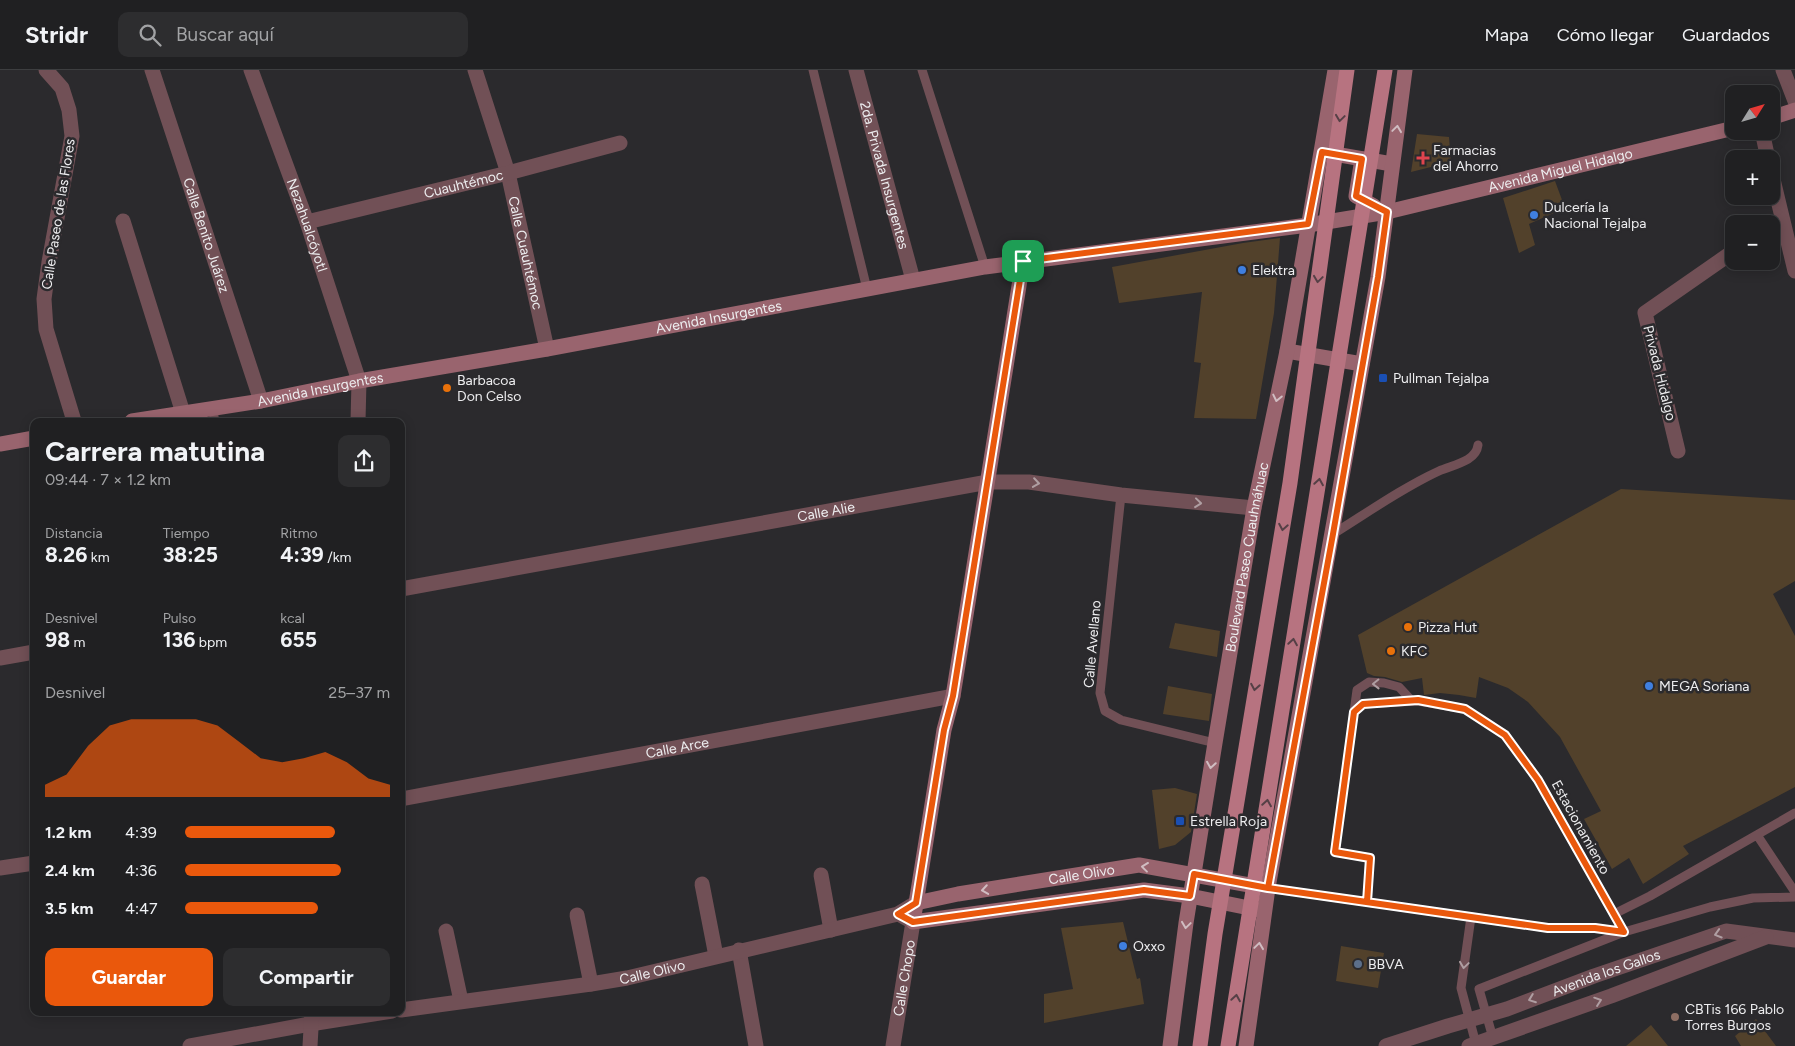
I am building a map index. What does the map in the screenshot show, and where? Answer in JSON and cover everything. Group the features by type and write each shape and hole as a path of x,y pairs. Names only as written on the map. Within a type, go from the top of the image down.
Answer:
{"main road":[{"name":"Boulevard Paseo Cuauhnáhuac","path":"1200,1046 1217,924 1290,483 1346,70"},
{"path":"1228,1046 1385,70"}],"street":[{"name":"Calle Paseo de las Flores","path":"46,70 62,88 69,110 72,136 44,299 46,329 73,418"},
{"name":"Calle Benito Juárez","path":"152,70 261,401"},
{"name":"Nezahualcóyotl","path":"251,70 308,222 359,381 358,418"},
{"name":"Calle Cuauhtémoc","path":"475,70 508,173 547,349"},
{"name":"2da. Privada Insurgentes","path":"856,70 913,280"},
{"name":"Boulevard Paseo Cuauhnáhuac","path":"1170,1046 1190,896 1254,508 1287,351 1335,70"},
{"path":"1246,1046 1264,911 1378,277 1405,70"},
{"path":"1783,70 1795,101"},
{"path":"1780,115 1795,110"},
{"name":"Avenida Miguel Hidalgo","path":"1308,224 1387,212 1725,130"},
{"name":"Cuauhtémoc","path":"308,222 508,173 620,143"},
{"path":"1322,152 1392,164"},
{"path":"1362,159 1356,196 1387,212"},
{"path":"123,221 183,413"},
{"name":"Avenida Insurgentes","path":"151,418 183,413 214,415 261,401 359,381 547,349 985,267 1308,224"},
{"path":"1780,230 1795,271"},
{"name":"Privada Hidalgo","path":"1678,451 1645,313 1725,257"},
{"name":"Calle Chopo","path":"893,1046 944,730 953,696 1023,261"},
{"path":"1287,351 1362,364"},
{"path":"0,444 30,439"},
{"name":"Calle Alie","path":"405,588 988,482 1029,482 1121,495 1254,508"},
{"path":"0,658 30,653"},
{"name":"Calle Arce","path":"405,799 953,696"},
{"path":"0,868 30,864"},
{"name":"Calle Olivo","path":"405,1009 627,978 739,950 898,914 916,903 958,894 1139,865 1268,888"},
{"path":"821,875 831,930"},
{"path":"702,884 716,956"},
{"name":"Calle Olivo","path":"913,922 1144,890 1190,896 1264,911"},
{"path":"898,914 913,922"},
{"path":"577,915 590,984"},
{"path":"446,931 462,1001"},
{"name":"Avenida los Gallos","path":"1386,1046 1506,1009 1594,976 1726,931 1795,940"},
{"name":"Avenida los Gallos","path":"1474,1045 1620,993 1766,937"},
{"path":"739,950 756,1046"},
{"path":"190,1046 311,1018 334,1016"},
{"path":"310,1046 311,1018"}],"lane":[{"path":"813,70 868,289"},
{"path":"922,70 985,267"},
{"path":"1333,534 1404,490 1437,472 1472,457 1477,452 1478,445"},
{"name":"Calle Avellano","path":"1121,495 1100,692 1104,711 1121,720 1215,743"},
{"path":"1367,902 1370,858 1335,852 1357,690 1370,682 1384,683 1398,687 1412,701"},
{"name":"Estacionamiento","path":"1354,712 1363,704 1412,701 1465,709 1505,735 1538,780 1624,932"},
{"path":"1614,914 1650,896 1795,813"},
{"path":"1757,835 1795,892"},
{"path":"1268,888 1548,928 1595,928 1624,932"},
{"path":"1493,1038 1479,989 1624,932 1710,907 1753,898 1795,897"},
{"path":"1471,917 1461,988 1470,1020 1474,1045"}],"building":[{"path":"1417,134 1449,137 1451,162 1411,172"},
{"path":"1555,181 1565,208 1529,224 1535,245 1519,253 1503,198"},
{"path":"1280,238 1274,313 1256,419 1194,418 1201,363 1194,362 1202,292 1119,303 1112,267"},
{"name":"MEGA Soriana","path":"1621,489 1795,500 1795,581 1773,594 1795,636 1795,787 1683,846 1689,854 1643,884 1629,858 1612,869 1584,819 1601,811 1560,737 1528,702 1508,688 1479,677 1476,698 1440,693 1424,695 1422,678 1402,682 1374,676 1367,673 1358,635"},
{"path":"1175,623 1220,631 1217,657 1169,648"},
{"path":"1168,686 1212,694 1209,721 1163,714"},
{"path":"1175,788 1197,794 1191,832 1175,845 1159,849 1152,790"},
{"path":"1123,922 1137,979 1140,978 1144,1004 1044,1023 1044,994 1073,989 1061,928"},
{"path":"1341,946 1384,953 1378,988 1336,981"},
{"path":"1756,1019 1776,1046 1741,1046 1735,1036"},
{"path":"1651,1025 1668,1046 1626,1046"}],"place":[{"name":"Farmacias del Ahorro","path":"1423,158"},
{"name":"Dulcería la Nacional Tejalpa","path":"1534,215"},
{"name":"Elektra","path":"1242,270"},
{"name":"Pullman Tejalpa","path":"1383,378"},
{"name":"Barbacoa Don Celso","path":"447,388"},
{"name":"Pizza Hut","path":"1408,627"},
{"name":"KFC","path":"1391,651"},
{"name":"MEGA Soriana","path":"1649,686"},
{"name":"Estrella Roja","path":"1180,821"},
{"name":"Oxxo","path":"1123,946"},
{"name":"BBVA","path":"1358,964"},
{"name":"CBTis 166 Pablo Torres Burgos","path":"1675,1017"}],"route":[{"path":"1023,261 953,696 944,730 916,903 898,914 913,922 1144,890 1190,896 1194,874 1268,888 1548,928 1595,928 1624,932 1538,780 1505,735 1465,709 1418,700 1363,704 1354,712 1335,852 1370,858 1367,902 1268,888 1333,534 1378,277 1387,212 1356,196 1362,159 1322,152 1308,224 1023,261"}]}
